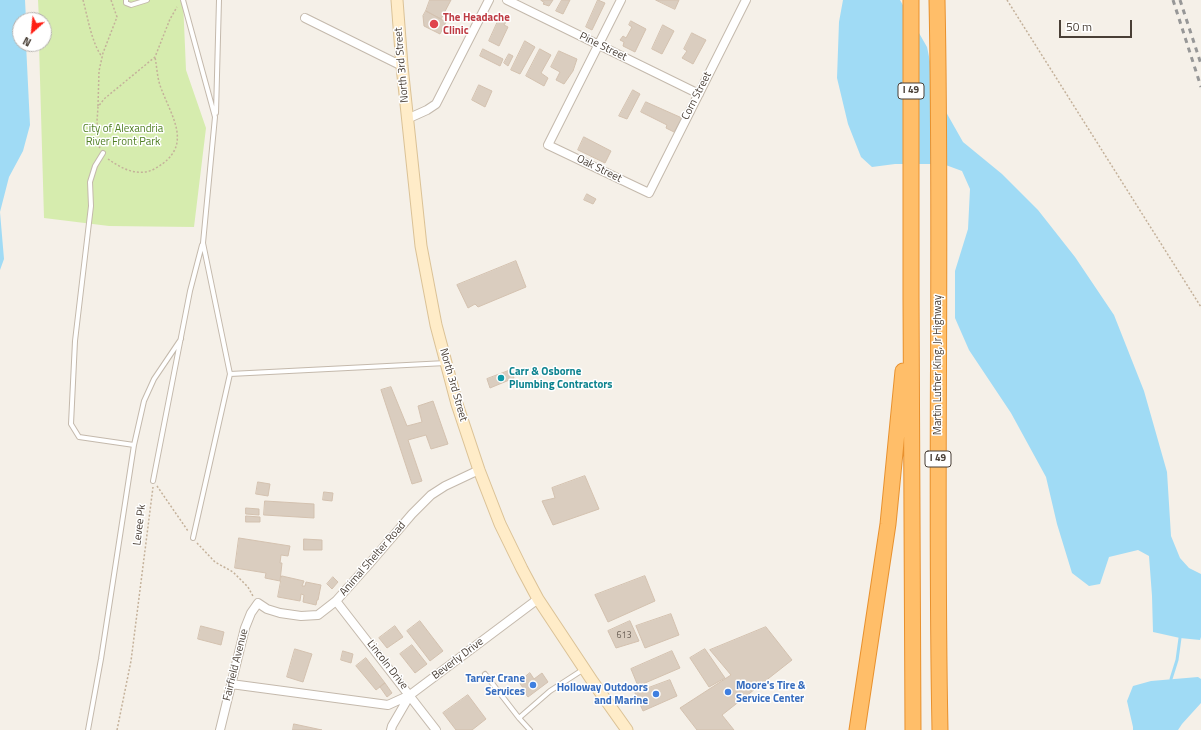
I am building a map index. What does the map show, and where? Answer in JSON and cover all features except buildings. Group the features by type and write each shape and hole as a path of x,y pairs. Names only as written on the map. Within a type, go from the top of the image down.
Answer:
{"highway":[{"name":"I 49","path":"911,0 913,730"},
{"name":"Martin Luther King, Jr Highway","path":"937,0 939,104 938,638 940,730"},
{"path":"939,104 945,0"},
{"path":"857,730 888,524 911,297"}],"main road":[{"name":"North 3rd Street","path":"397,0 420,246 436,325 457,404 479,470 500,524 538,599 584,669 627,730"}],"street":[{"path":"407,119 436,104 489,0"},
{"name":"Pine Street","path":"507,0 699,94"},
{"path":"598,45 622,0"},
{"name":"Corn Street","path":"649,193 746,0"},
{"path":"305,18 402,66"},
{"name":"Oak Street","path":"598,45 548,145 649,193"},
{"name":"Animal Shelter Road","path":"258,602 267,608 280,613 301,616 318,615 336,601 412,514 431,495 479,470"},
{"name":"Beverly Drive","path":"391,730 410,695 538,599"},
{"name":"Lincoln Drive","path":"336,601 436,730"},
{"name":"Fairfield Avenue","path":"220,730 245,628 251,613 258,602"},
{"path":"231,684 388,705 410,695"}],"lane":[{"path":"126,0 126,3 131,5 147,0"},
{"path":"183,0 216,117"},
{"path":"154,481 190,291 203,242 216,117 219,0"},
{"path":"103,153 94,166 90,182 92,206 75,341 71,424 79,437 134,445"},
{"path":"193,538 230,374 203,242"},
{"path":"88,730 101,659 134,445 144,401 154,380 181,339"},
{"path":"230,374 446,363"},
{"path":"519,718 550,691 584,669"},
{"path":"485,674 530,730"}],"path":[{"path":"83,0 93,38 97,50 102,57"},
{"path":"111,0 116,17 102,57 99,72 97,121 98,145 106,158 120,168 135,172 150,171 164,163 174,154 178,134 174,118 160,86 155,57"},
{"path":"1007,0 1201,307"},
{"path":"98,107 104,99 155,57 170,20 178,6"},
{"path":"154,481 193,538 215,562 234,572 248,587 258,602"},
{"name":"Levee Pk","path":"117,730 131,660 154,481"}],"green space":[{"name":"City of Alexandria River Front Park","path":"38,0 183,0 186,70 206,128 194,227 109,226 44,218 39,52 52,52 52,12 39,12"}],"water":[{"path":"0,0 25,0 26,12 12,12 12,52 26,52 30,125 23,151 9,177 0,212"},
{"path":"843,0 900,0 927,47 933,76 946,112 963,142 1002,174 1038,210 1075,257 1114,315 1144,391 1167,472 1171,536 1180,558 1189,568 1201,574 1200,640 1180,638 1153,632 1149,556 1138,550 1109,557 1100,584 1089,586 1072,573 1057,524 1046,477 1011,413 969,350 955,318 955,271 968,229 970,189 962,171 943,164 895,164 872,167 861,157 848,124 837,78 839,22"},
{"path":"0,212 4,259 0,270"},
{"path":"1198,677 1201,679 1201,703 1178,730 1133,730 1127,701 1133,686 1151,681"}],"waterway":[{"path":"1171,679 1177,660 1180,638"}],"railway":[{"path":"1173,0 1201,87"},
{"path":"1180,0 1201,64"}],"place":[{"name":"The Headache Clinic","path":"434,24"},
{"name":"Carr & Osborne Plumbing Contractors","path":"501,378"},
{"name":"Tarver Crane Services","path":"533,685"},
{"name":"Moore's Tire & Service Center","path":"728,692"},
{"name":"Holloway Outdoors and Marine","path":"656,694"}]}
